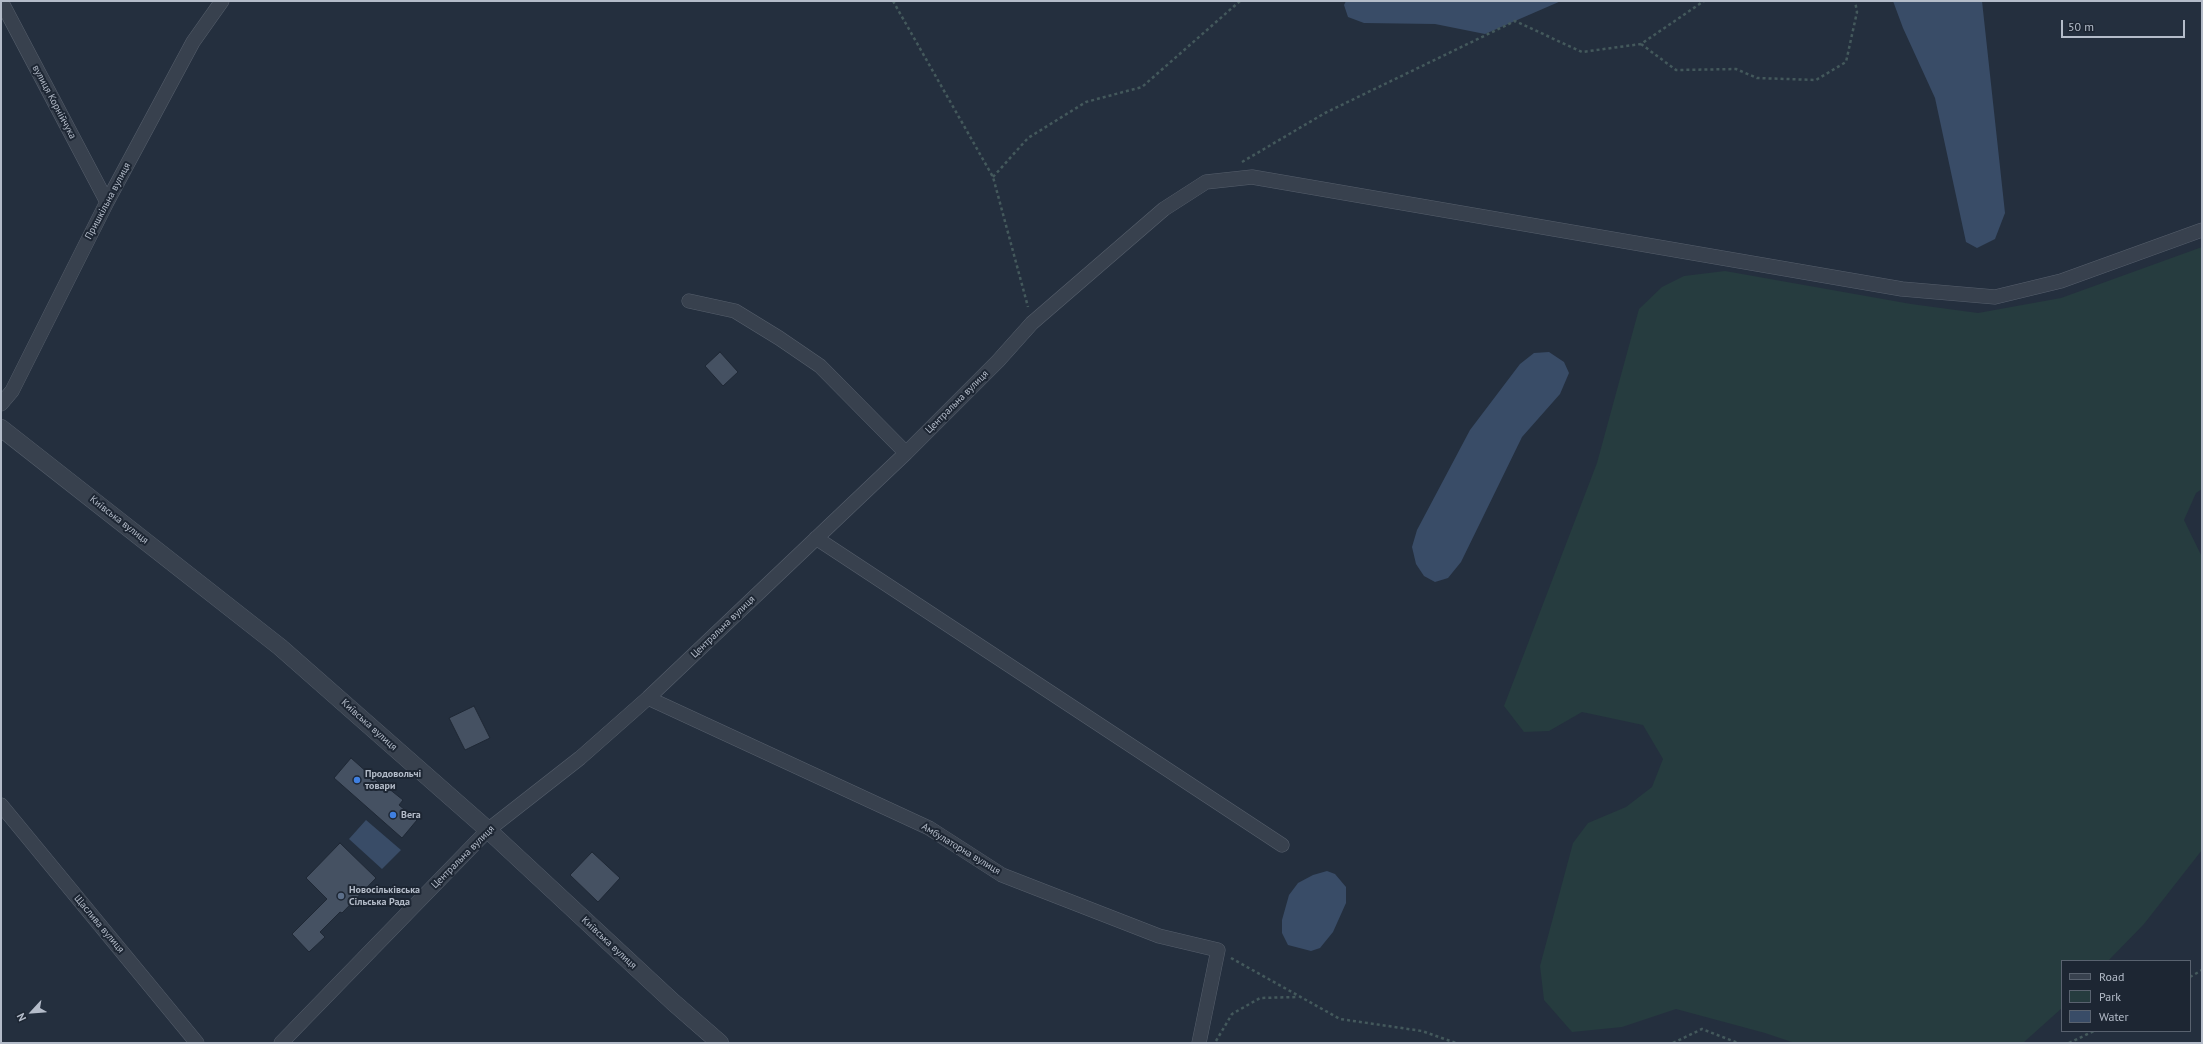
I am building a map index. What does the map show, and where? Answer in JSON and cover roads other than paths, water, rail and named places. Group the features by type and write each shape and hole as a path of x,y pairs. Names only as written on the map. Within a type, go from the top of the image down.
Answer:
{"street":[{"name":"вулиця Корнійчука","path":"1,1 107,202"},
{"name":"Пришкільна вулиця","path":"1,404 12,391 107,202 193,42 222,1"},
{"name":"Центральна вулиця","path":"281,1043 488,830 580,758 648,698 906,453 998,361 1032,323 1164,209 1206,182 1252,177 1902,289 1995,297 2061,281 2202,230"},
{"path":"689,301 735,311 820,366 906,453"},
{"name":"Київська вулиця","path":"1,428 280,647 488,830 673,1002 720,1043"},
{"path":"816,538 1282,845"},
{"name":"Амбулаторна вулиця","path":"648,698 929,828 1002,875 1159,936 1218,950 1199,1043"},
{"name":"Щаслива вулиця","path":"1,805 197,1043"}],"water":[{"path":"1346,1 1561,1 1485,34 1435,24 1364,23 1348,17 1344,5"},
{"path":"1893,1 1982,1 2005,213 1995,239 1977,248 1966,242 1935,98 1903,28"},
{"path":"1549,352 1564,362 1569,373 1560,394 1522,437 1461,562 1448,578 1435,582 1424,576 1416,564 1412,547 1417,530 1470,430 1520,364 1534,353"},
{"path":"366,820 401,850 382,869 349,839"},
{"path":"1327,871 1335,874 1346,887 1346,903 1333,932 1320,948 1311,951 1288,945 1282,933 1282,920 1289,895 1298,883 1313,875"}],"place":[{"name":"Продовольчі товари","path":"357,780"},
{"name":"Вега","path":"393,815"},
{"name":"Новосільківська Сільська Рада","path":"341,896"}]}
